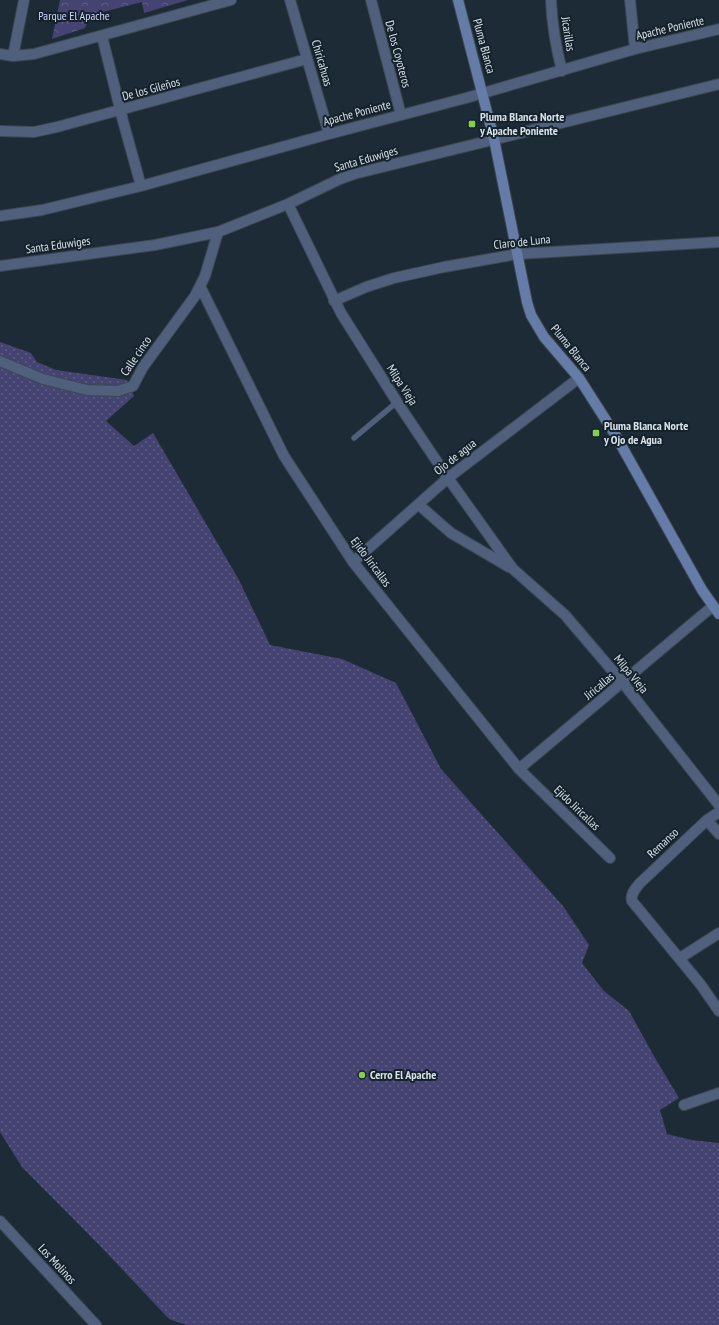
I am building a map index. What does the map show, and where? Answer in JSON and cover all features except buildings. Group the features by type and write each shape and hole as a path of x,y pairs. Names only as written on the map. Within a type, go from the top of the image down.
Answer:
{"street":[{"path":"12,56 24,0"},
{"path":"0,54 12,56 34,54 231,0"},
{"name":"Chiricahuas","path":"290,0 329,134"},
{"name":"De los Coyoteros","path":"371,0 401,115"},
{"name":"Pluma Blanca","path":"458,0 494,139 527,302 531,315 544,337 579,378 616,436 702,590 716,610"},
{"name":"Jicarillas","path":"551,0 558,58 562,71"},
{"path":"630,0 635,49"},
{"name":"Apache Poniente","path":"0,216 42,210 141,186 562,71 635,49 719,29"},
{"path":"102,36 120,111 141,186"},
{"name":"De los Gileños","path":"0,131 34,132 57,127 307,59"},
{"name":"Santa Eduwiges","path":"0,266 155,245 218,232 288,204 340,179 354,174 719,84"},
{"name":"Milpa Vieja","path":"288,204 334,301 397,402 448,478 513,569"},
{"path":"200,286 218,232"},
{"name":"Claro de Luna","path":"334,301 366,287 394,278 444,267 518,254 719,242"},
{"name":"Calle cinco","path":"0,361 43,379 87,390 118,391 133,386 143,366 195,296 200,286"},
{"name":"Ejido Jiricallas","path":"200,286 284,456 353,562 519,769 610,858"},
{"name":"Ojo de agua","path":"353,562 448,478 579,378"},
{"name":"Milpa Vieja","path":"419,505 451,533 513,569 565,616 623,683 719,805"},
{"name":"Jiricallas","path":"519,769 623,683 716,610"},
{"name":"Remanso","path":"680,958 631,898 640,883 707,820 719,812"},
{"path":"707,820 719,834"},
{"path":"719,933 680,958 702,985 719,1011"},
{"path":"684,1105 719,1093"},
{"name":"Los Molinos","path":"0,1221 96,1325"}],"lane":[{"path":"354,438 397,402"}],"green space":[{"name":"Parque El Apache","path":"60,0 188,0 144,13 142,2 91,15 85,28 52,39"},
{"path":"0,342 31,353 37,362 56,370 127,380 134,396 106,421 134,446 153,433 239,580 270,645 342,659 396,683 441,769 563,906 589,945 582,963 604,991 629,1011 679,1098 660,1110 667,1134 692,1140 719,1143 719,1325 186,1325 169,1319 105,1251 22,1167 0,1132"}],"place":[{"name":"Pluma Blanca Norte y Apache Poniente","path":"472,124"},
{"name":"Pluma Blanca Norte y Ojo de Agua","path":"596,433"},
{"name":"Cerro El Apache","path":"362,1075"}]}
